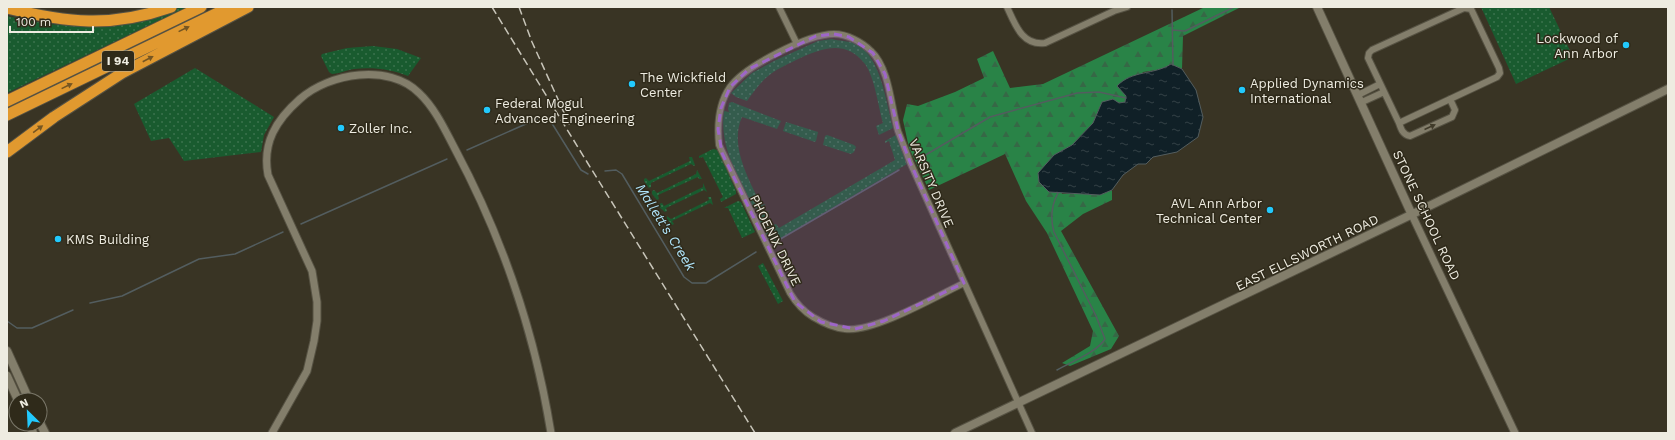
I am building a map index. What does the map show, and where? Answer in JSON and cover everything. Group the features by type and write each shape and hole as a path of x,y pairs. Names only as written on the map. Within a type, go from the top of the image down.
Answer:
{"highway":[{"path":"7,8 45,18 93,22 138,16 171,7"},
{"name":"I 94","path":"7,100 201,7"},
{"name":"I 94","path":"7,115 230,7"},
{"path":"7,152 67,108 122,73 248,7"}],"main road":[{"name":"STONE SCHOOL ROAD","path":"1317,7 1360,98 1412,215"},
{"name":"EAST ELLSWORTH ROAD","path":"955,433 1412,215 1668,89"},
{"path":"7,352 25,392"},
{"path":"7,378 14,392"}],"street":[{"path":"779,7 797,44"},
{"path":"1007,7 1022,36 1038,44 1045,43 1114,11 1127,7"},
{"path":"1399,123 1450,99 1497,78 1500,73 1472,9 1468,8 1464,8 1372,50 1369,53 1368,58 1403,132 1406,136 1410,136 1452,117 1455,110 1450,99"},
{"name":"VARSITY DRIVE","path":"797,44 816,36 834,34 849,37 864,44 878,60 885,74 898,130 910,162 1017,403 1032,433"},
{"name":"PHOENIX DRIVE","path":"797,44 759,63 740,77 730,87 721,108 718,129 719,145 722,153 795,302 821,322 845,329 854,329 872,326 884,321 964,283"},
{"path":"272,433 307,370 315,334 317,302 312,271 268,175 266,166 268,143 282,117 301,98 313,90 330,82 351,76 373,75 391,78 407,83 419,92 436,116 460,157 493,228 522,307 536,359 551,433"},
{"path":"1360,98 1380,84"},
{"path":"1360,98 1384,92"},
{"name":"STONE SCHOOL ROAD","path":"1412,215 1515,433"},
{"path":"7,378 17,374"}],"highlighted area":[{"path":"834,34 849,37 873,53 885,74 898,130 910,162 964,283 884,321 855,329 821,322 795,302 722,153 718,129 721,108 730,87 749,69 816,36"}],"green space":[{"path":"187,7 7,93 7,16 47,24 93,27 115,25"},
{"path":"1205,7 1241,7 1183,36 1182,69 1171,64 1163,69 1143,72 1126,96 1125,103 1102,102 1093,123 1072,145 1054,156 1062,194 1077,193 1100,195 1112,190 1112,200 1083,214 1061,231 1119,336 1111,349 1070,366 1062,363 1090,346 1093,331 1047,233 1026,201 1005,154 929,190 909,148 903,120 907,104 918,106 955,92 984,78 977,59 993,51 1010,88 1043,84"},
{"path":"1481,7 1549,7 1573,57 1516,84"},
{"path":"832,39 854,43 863,49 870,57 881,80 893,128 879,135 876,126 883,123 874,84 868,70 865,64 857,56 841,48 832,48 814,52 770,74 747,101 736,97 731,93 752,73 774,61 818,41"},
{"path":"373,46 397,49 421,58 408,76 388,70 368,68 348,70 332,74 329,72 321,56 322,54 347,48"},
{"path":"195,68 274,117 264,135 261,152 184,161 169,138 151,141 134,104"},
{"path":"732,102 781,121 777,129 742,117 739,128 739,151 742,162 761,205 766,204 758,209 753,207 736,172 724,137 724,111 729,112 729,103"},
{"path":"786,122 818,132 816,141 815,142 783,131"},
{"path":"827,135 854,145 856,147 854,152 851,154 823,145 825,136"},
{"path":"896,135 907,164 771,244 759,220 761,216 770,210 766,214 771,226 776,224 779,228 895,160 889,141 885,143 885,141"},
{"path":"713,149 718,150 736,191 736,194 721,202 720,199 723,197 703,157 699,158 699,156"},
{"path":"689,157 692,157 694,166 691,164 651,183 651,187 649,188 644,181 646,178 649,181 690,161"},
{"path":"697,170 702,179 699,179 698,177 658,195 659,199 657,200 652,194 652,191 654,190 657,193 696,174"},
{"path":"703,183 707,192 704,190 666,208 667,211 665,212 659,207 659,204 662,203 664,206 703,187"},
{"path":"708,197 711,197 713,205 710,203 672,221 674,224 672,225 667,219 667,216 671,219 709,200"},
{"path":"738,201 741,202 755,232 742,238 728,208 724,208"},
{"path":"763,263 783,301 778,304 758,266"}],"water":[{"path":"1171,64 1182,69 1196,90 1203,117 1198,137 1177,152 1153,157 1146,164 1138,164 1123,175 1112,190 1100,195 1049,192 1039,182 1038,173 1054,155 1072,145 1093,123 1102,102 1113,99 1119,103 1125,102 1126,96 1117,86 1129,77 1158,70"}],"waterway":[{"path":"1172,30 1185,31 1234,7"},
{"name":"Mallett's Creek","path":"1172,10 1173,65"},
{"name":"Mallett's Creek","path":"922,157 990,117 1077,93 1099,92 1126,98"},
{"name":"Mallett's Creek","path":"467,150 544,116 548,117 581,170 588,174"},
{"name":"Mallett's Creek","path":"301,224 447,159"},
{"name":"Mallett's Creek","path":"605,171 616,170 622,174 684,277 692,283 706,283 756,252"},
{"name":"Mallett's Creek","path":"777,241 899,170"},
{"path":"1057,370 1090,352 1105,339 1096,316 1054,232 1052,212 1058,193"},
{"name":"Mallett's Creek","path":"90,303 122,296 199,259 235,254 283,232"},
{"name":"Mallett's Creek","path":"7,321 17,328 32,328 73,310"}],"railway":[{"path":"492,7 755,433"},
{"path":"519,7 532,42 571,128"}],"place":[{"name":"Lockwood of Ann Arbor","path":"1626,45"},
{"name":"The Wickfield Center","path":"632,84"},
{"name":"Applied Dynamics International","path":"1242,90"},
{"name":"Federal Mogul Advanced Engineering","path":"487,110"},
{"name":"Zoller Inc.","path":"341,128"},
{"name":"AVL Ann Arbor Technical Center","path":"1270,210"},
{"name":"KMS Building","path":"58,239"}]}
